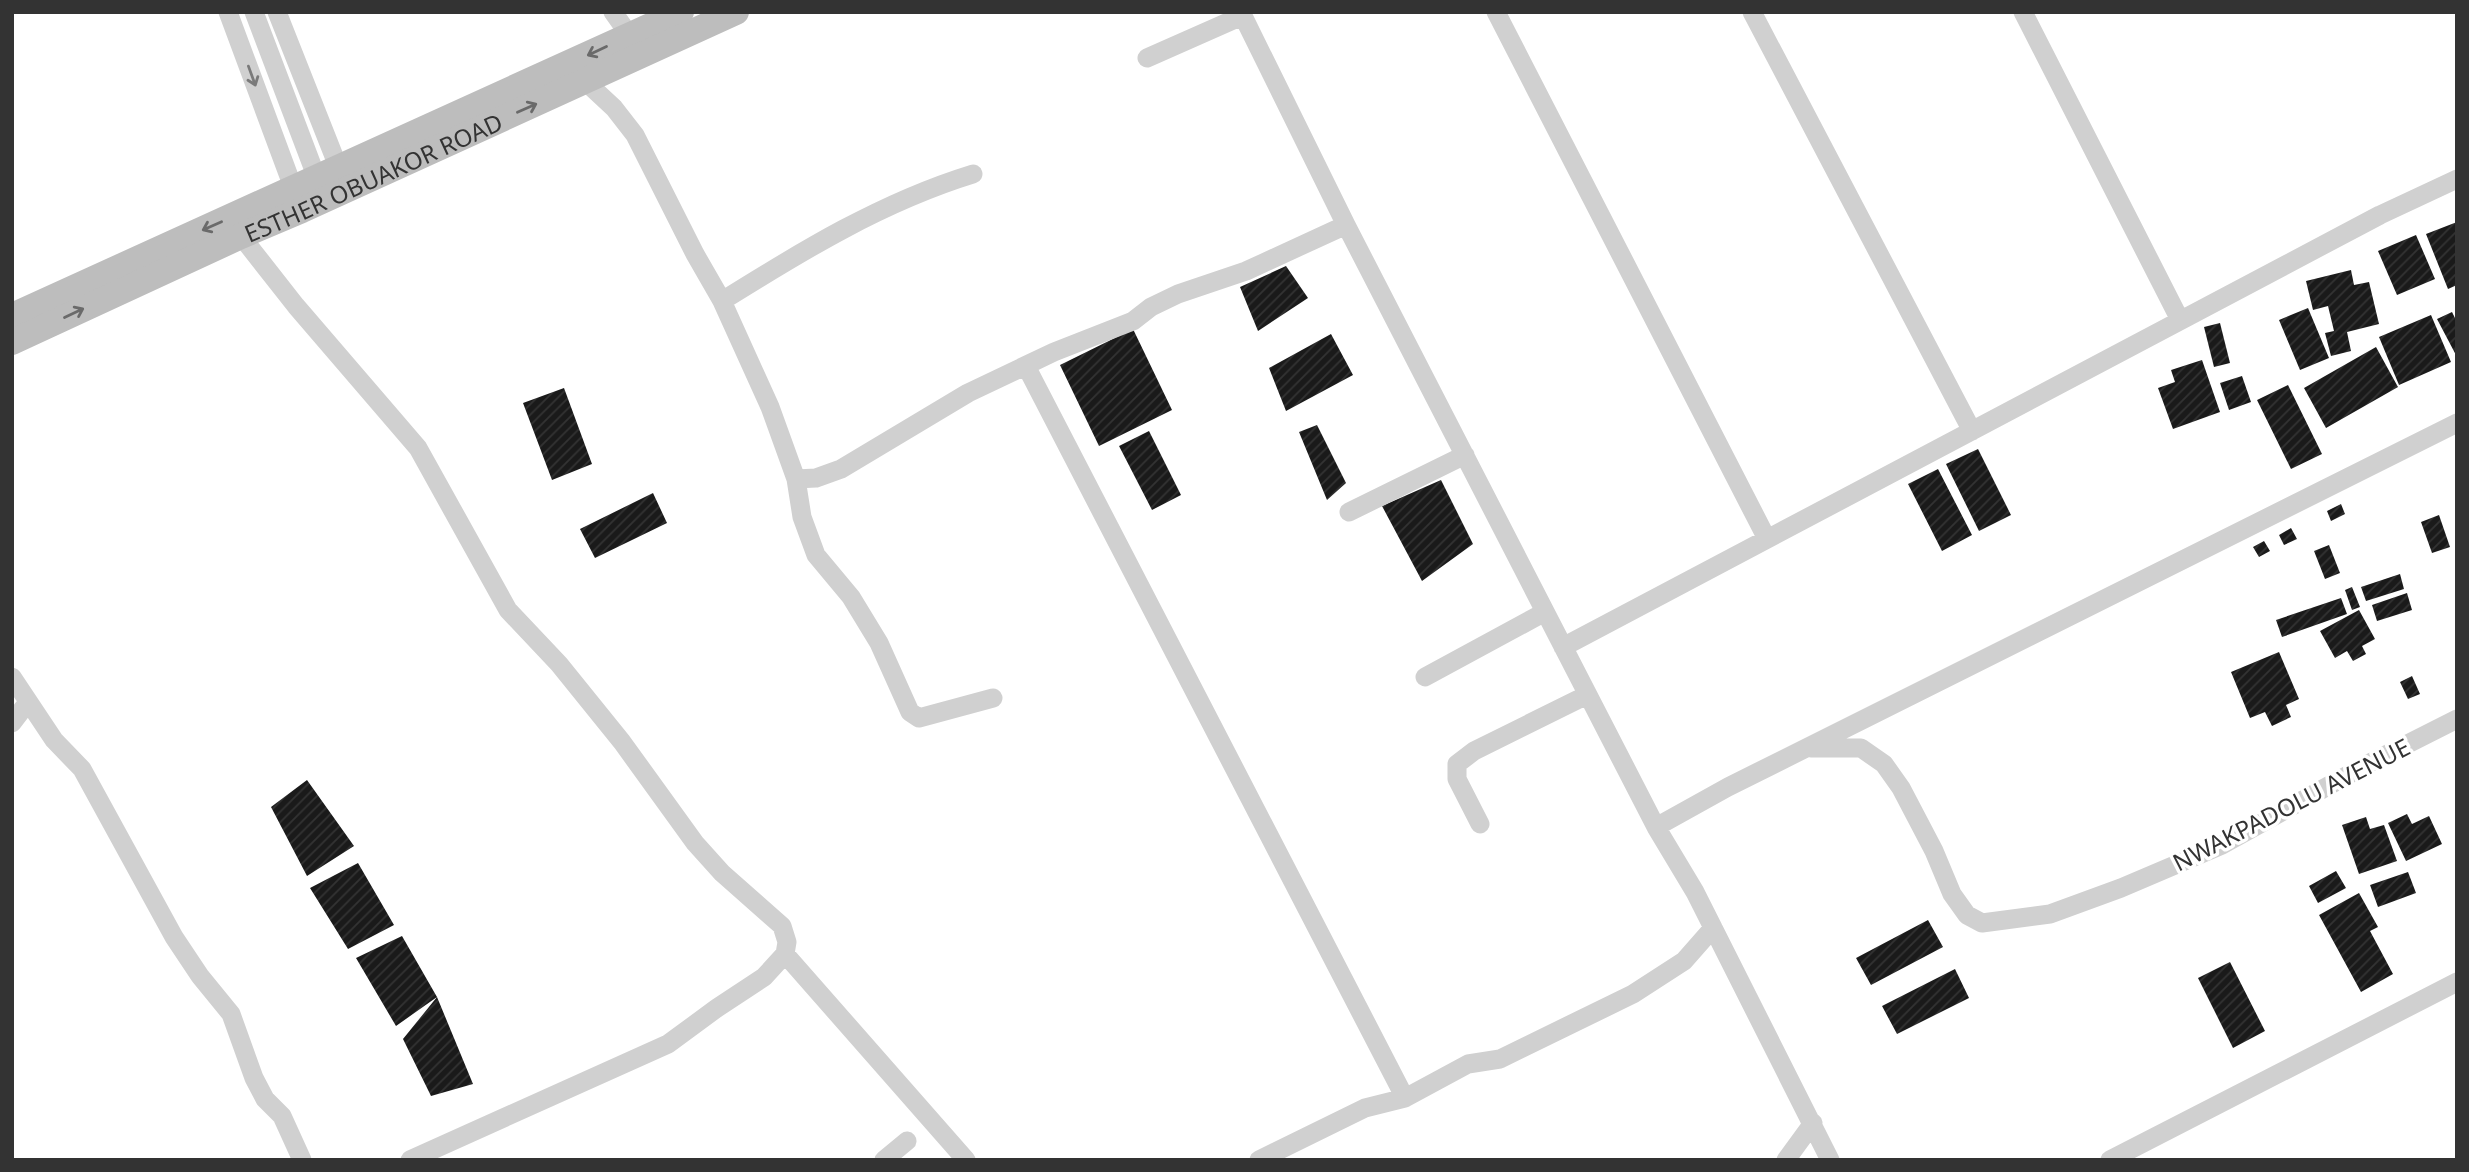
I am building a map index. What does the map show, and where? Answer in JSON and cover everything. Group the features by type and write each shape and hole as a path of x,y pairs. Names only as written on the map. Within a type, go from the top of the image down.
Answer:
{"street":[{"path":"228,12 321,190"},
{"path":"254,12 321,190"},
{"path":"277,12 321,190"},
{"path":"613,12 630,36"},
{"name":"ESTHER OBUAKOR ROAD","path":"12,342 241,236 321,190 681,12"},
{"name":"ESTHER OBUAKOR ROAD","path":"12,316 585,81 736,12"},
{"path":"1496,12 1767,539"},
{"path":"1752,12 1972,431"},
{"path":"2023,12 2180,320"},
{"path":"1147,58 1242,14 1346,225 1587,695 1656,827 1695,892 1830,1160"},
{"path":"585,81 614,108 635,135 722,301 770,407 796,479 802,517 816,555 851,597 872,631 910,712 919,718 993,698"},
{"path":"722,301 833,234 911,195 973,174"},
{"path":"1563,647 2380,215 2457,179"},
{"path":"796,479 816,478 841,470 968,393 1133,321 1151,307 1169,299 1246,271 1346,225"},
{"path":"241,236 296,306 418,449 508,610 559,664 622,742 695,844 722,873 782,926 787,942 785,954 764,977 668,1044 410,1160"},
{"path":"1026,366 1405,1098"},
{"path":"1656,827 1728,787 2457,423"},
{"path":"1349,512 1465,455"},
{"path":"1425,677 1545,612"},
{"path":"12,677 54,740 82,769 174,937 200,976 231,1014 254,1078 265,1099 282,1116 300,1159"},
{"path":"1480,824 1457,779 1457,764 1474,751 1587,695"},
{"path":"12,723 28,702"},
{"name":"NWAKPADOLU AVENUE","path":"1807,748 1861,748 1884,764 1901,788 1952,894 1967,915 1982,923 2050,915 2222,845 2366,765 2457,719"},
{"path":"1259,1160 1365,1108 1405,1098 1468,1064 1500,1059 1633,994 1685,961 1713,928"},
{"path":"785,954 966,1160"},
{"path":"2110,1160 2457,982"},
{"path":"1786,1160 1813,1123"},
{"path":"884,1160 907,1141"}],"building":[{"path":"2457,222 2457,285 2448,289 2426,234"},
{"path":"2416,235 2435,279 2397,295 2378,251"},
{"path":"1286,266 1308,298 1258,331 1240,287"},
{"path":"2351,270 2354,285 2369,282 2379,324 2347,332 2351,351 2331,356 2325,333 2334,331 2328,306 2313,310 2306,281"},
{"path":"2308,308 2329,358 2300,370 2279,320"},
{"path":"2452,312 2457,322 2457,357 2437,319"},
{"path":"2431,315 2451,362 2399,385 2379,337"},
{"path":"2220,323 2230,363 2214,367 2204,327"},
{"path":"1133,329 1172,410 1099,446 1060,365"},
{"path":"1331,334 1353,375 1286,411 1269,368"},
{"path":"2376,347 2398,387 2326,428 2304,388"},
{"path":"2202,360 2220,412 2173,429 2158,388 2175,382 2171,370"},
{"path":"2242,376 2251,402 2229,410 2220,383"},
{"path":"2288,385 2322,454 2291,469 2257,400"},
{"path":"564,388 592,464 552,480 523,403"},
{"path":"1317,425 1346,483 1327,500 1299,432"},
{"path":"1149,431 1181,495 1152,510 1119,446"},
{"path":"1978,449 2011,515 1979,531 1946,464"},
{"path":"1938,469 1972,535 1942,551 1908,484"},
{"path":"1441,480 1473,544 1422,581 1382,506"},
{"path":"653,493 667,523 595,558 580,529"},
{"path":"2341,504 2345,514 2331,521 2327,511"},
{"path":"2439,515 2450,547 2432,553 2421,522"},
{"path":"2291,528 2297,539 2284,545 2279,535"},
{"path":"2264,541 2270,551 2259,557 2253,547"},
{"path":"2329,545 2340,573 2325,579 2314,551"},
{"path":"2400,574 2404,589 2366,601 2361,587"},
{"path":"2352,587 2360,607 2352,610 2345,590"},
{"path":"2407,593 2412,610 2377,621 2372,605"},
{"path":"2341,598 2347,614 2282,637 2276,620"},
{"path":"2359,610 2375,639 2362,646 2366,654 2353,661 2347,651 2335,658 2320,631"},
{"path":"2279,652 2299,699 2286,705 2291,717 2272,726 2265,712 2250,718 2231,672"},
{"path":"2412,676 2420,694 2408,699 2400,682"},
{"path":"307,780 354,846 307,876 271,807"},
{"path":"2407,814 2412,824 2429,816 2442,844 2406,861 2388,823"},
{"path":"2366,817 2370,829 2384,825 2397,861 2359,874 2342,825"},
{"path":"358,863 394,925 348,949 310,888"},
{"path":"2336,871 2346,888 2318,903 2309,886"},
{"path":"2408,872 2416,893 2378,907 2370,885"},
{"path":"2359,893 2378,927 2370,931 2393,974 2361,992 2319,915"},
{"path":"1928,920 1943,947 1871,985 1856,958"},
{"path":"402,936 437,997 396,1026 356,958"},
{"path":"2230,962 2265,1031 2233,1048 2198,978"},
{"path":"1955,969 1969,998 1897,1034 1882,1006"},
{"path":"437,997 473,1084 431,1096 403,1039"}]}
